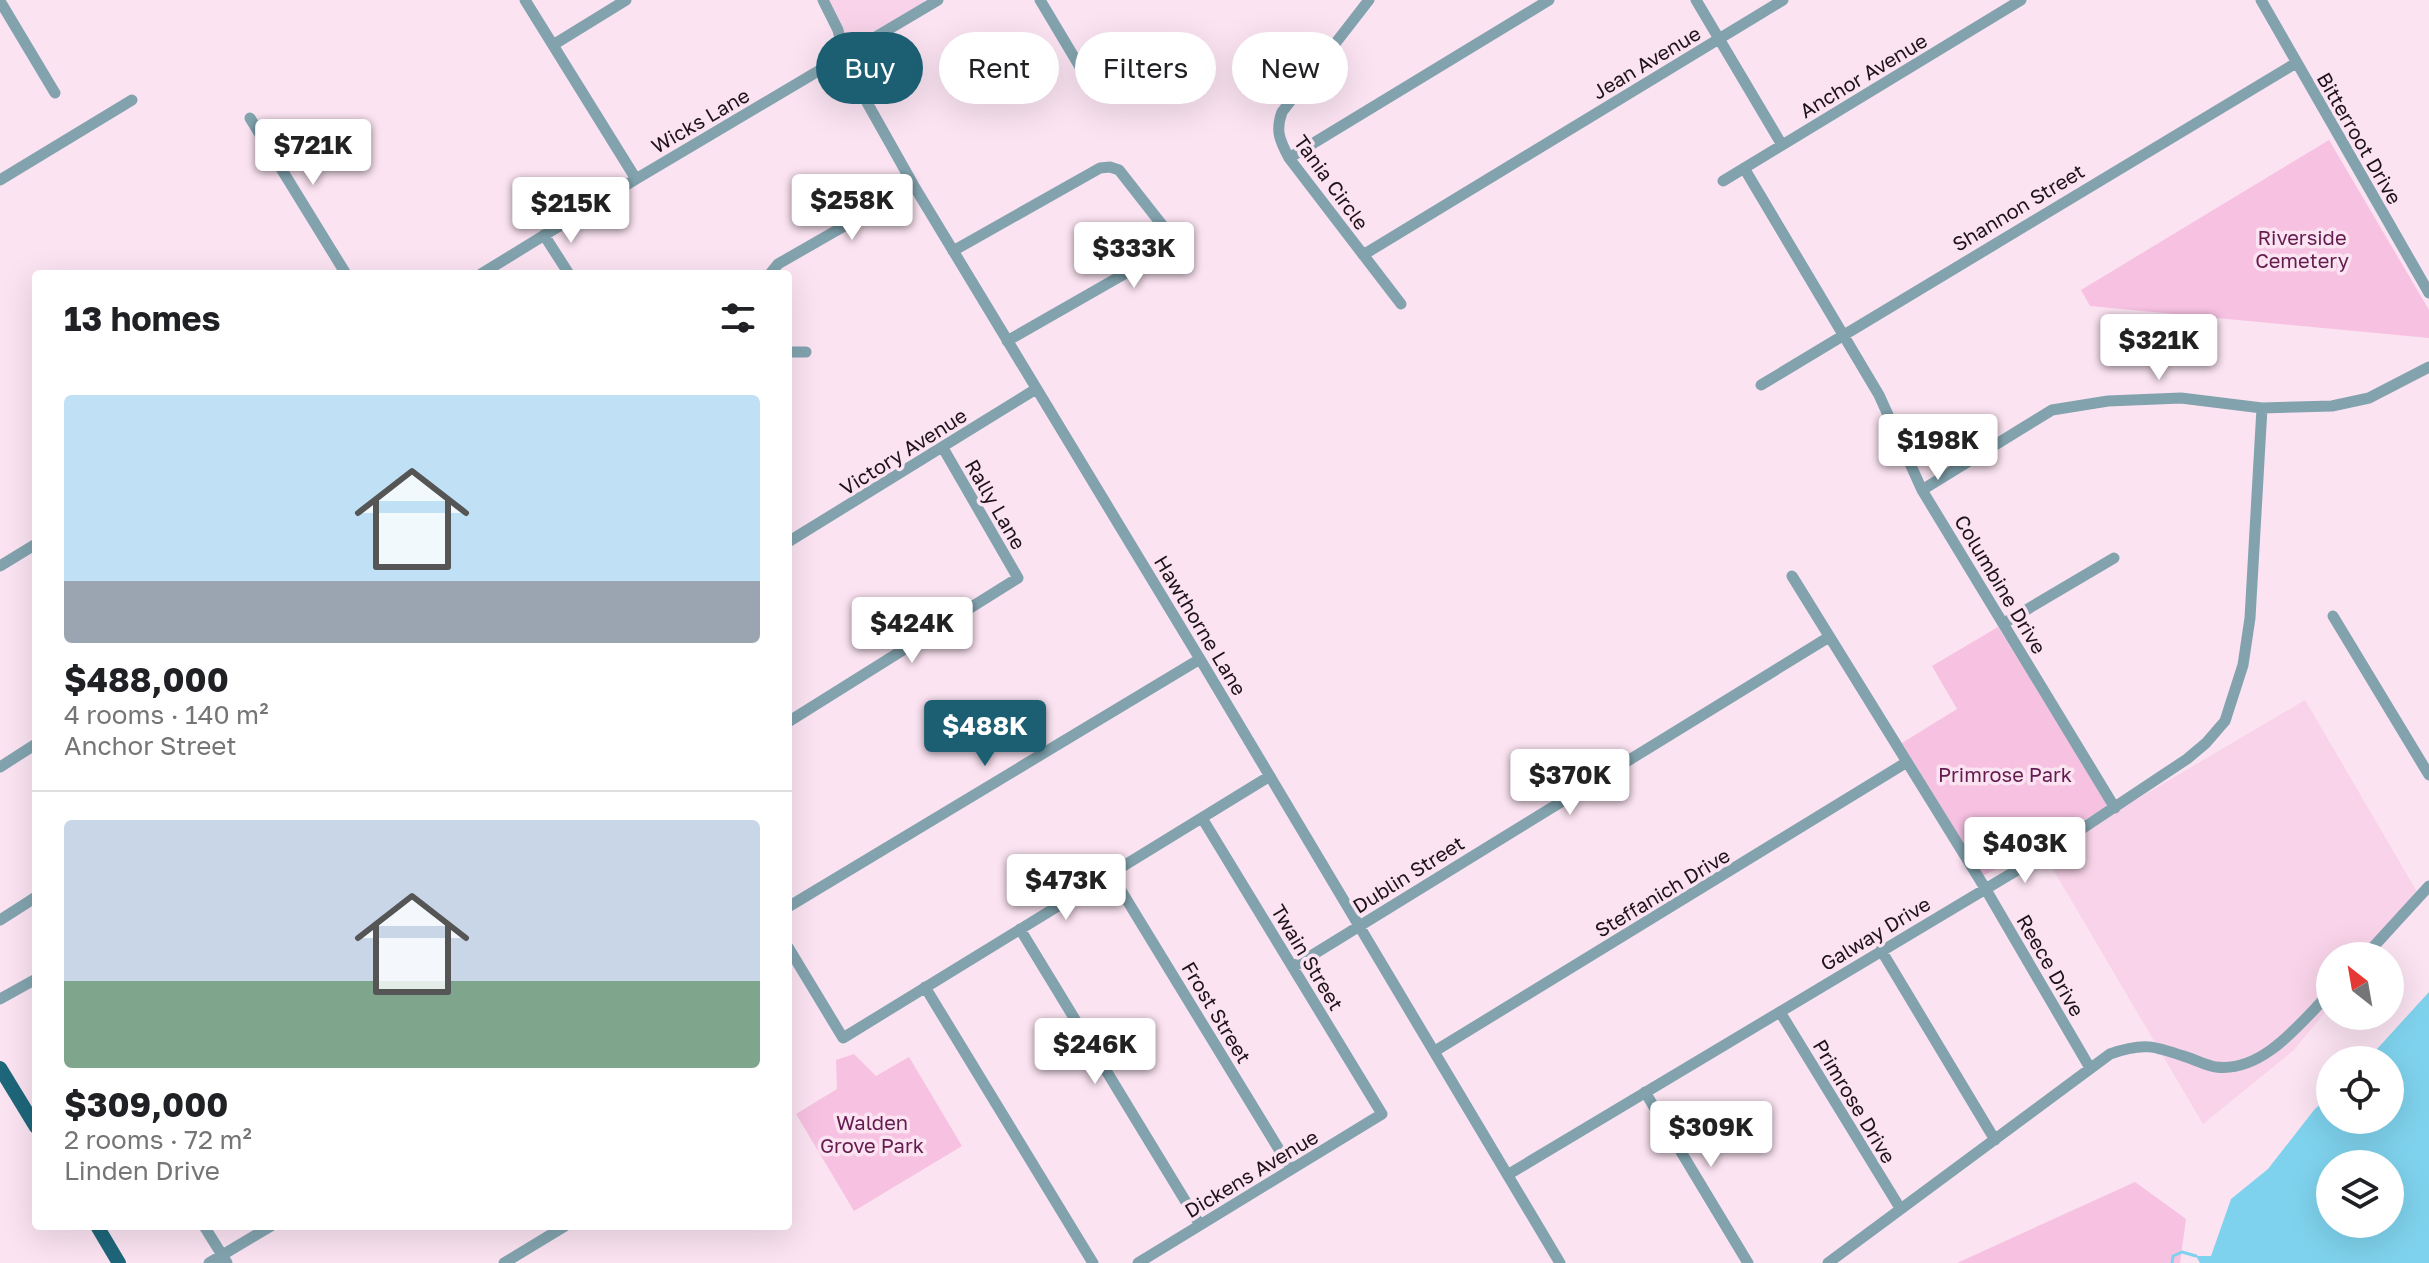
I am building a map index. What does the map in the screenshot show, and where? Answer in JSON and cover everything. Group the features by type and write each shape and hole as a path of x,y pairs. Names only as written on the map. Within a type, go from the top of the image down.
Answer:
{"main road":[{"path":"0,1068 32,1120"},
{"path":"99,1230 119,1263"}],"street":[{"path":"525,0 636,179"},
{"path":"553,45 626,0"},
{"name":"Hawthorne Lane","path":"823,0 838,32"},
{"name":"Wicks Lane","path":"884,32 938,0"},
{"path":"1040,0 1075,59"},
{"name":"Tania Circle","path":"1369,0 1282,112 1277,127 1289,158 1401,304"},
{"path":"1289,158 1549,0"},
{"path":"1696,0 1782,145"},
{"name":"Jean Avenue","path":"1363,255 1783,0"},
{"name":"Bitterroot Drive","path":"2261,0 2429,293"},
{"path":"0,1 55,93"},
{"name":"Anchor Avenue","path":"1723,181 2017,1"},
{"name":"Shannon Street","path":"1761,385 2296,63"},
{"name":"Wicks Lane","path":"487,270 816,73"},
{"path":"0,180 132,100"},
{"name":"Hawthorne Lane","path":"867,104 1560,1263"},
{"path":"250,118 344,270"},
{"path":"953,251 1100,168 1110,167 1119,170 1166,230 1166,248 1007,341"},
{"name":"Columbine Drive","path":"1744,168 1845,333 1879,395 1922,490 2115,808"},
{"path":"773,270 778,264 914,186"},
{"path":"544,235 566,270"},
{"path":"792,352 806,352"},
{"path":"1922,490 2052,410 2108,401 2181,398 2262,408 2332,406 2369,398 2429,367"},
{"name":"Victory Avenue","path":"792,540 1036,389"},
{"name":"Galway Drive","path":"1509,1174 2044,854 2187,759 2206,743 2225,721 2243,665 2250,618 2262,408"},
{"name":"Rally Lane","path":"792,719 1018,578 943,448"},
{"path":"0,566 32,546"},
{"path":"2004,623 2114,558"},
{"name":"Reece Drive","path":"1792,576 1985,888 2090,1068"},
{"path":"2333,616 2429,775"},
{"name":"Dublin Street","path":"1293,967 1829,637"},
{"path":"792,905 1200,659"},
{"path":"0,767 32,747"},
{"name":"Steffanich Drive","path":"1435,1051 1907,762"},
{"path":"792,954 843,1038 1270,776"},
{"name":"Twain Street","path":"1202,818 1382,1114"},
{"name":"Frost Street","path":"1111,874 1291,1169"},
{"path":"2378,942 2429,886"},
{"path":"0,920 32,900"},
{"path":"1020,929 1200,1225"},
{"path":"1881,950 1995,1140"},
{"path":"0,999 32,981"},
{"path":"925,987 1093,1263"},
{"path":"1828,1263 2110,1054 2132,1046 2157,1046 2215,1067 2243,1064 2268,1052 2316,1006"},
{"name":"Primrose Drive","path":"1780,1012 1900,1208"},
{"path":"1645,1092 1748,1263"},
{"name":"Dickens Avenue","path":"1138,1263 1382,1114"},
{"path":"206,1230 224,1259"},
{"path":"209,1263 224,1259 265,1230"},
{"path":"504,1263 558,1230"}],"shaded area":[{"path":"823,0 924,0 928,6 884,32 835,32"},
{"path":"2305,700 2420,897 2383,942 2316,942 2316,1023 2294,1050 2203,1124 2044,854"}],"green space":[{"name":"Riverside Cemetery","path":"2329,140 2429,310 2429,338 2090,306 2081,290"},
{"name":"Primrose Park","path":"1998,627 2109,806 1983,876 1902,743 1957,709 1932,666"},
{"name":"Walden Grove Park","path":"854,1054 876,1076 909,1057 962,1146 854,1211 796,1114 837,1089 836,1060"},
{"path":"2135,1182 2186,1219 2180,1263 1957,1263"}],"water":[{"path":"2429,992 2429,1263 2200,1263 2196,1256 2211,1256 2231,1199 2268,1169 2316,1108 2316,1134 2404,1134 2404,1046 2380,1046 2394,1030 2404,1030 2404,1019"}],"waterway":[{"path":"2172,1263 2173,1256 2182,1252 2196,1256"}]}
